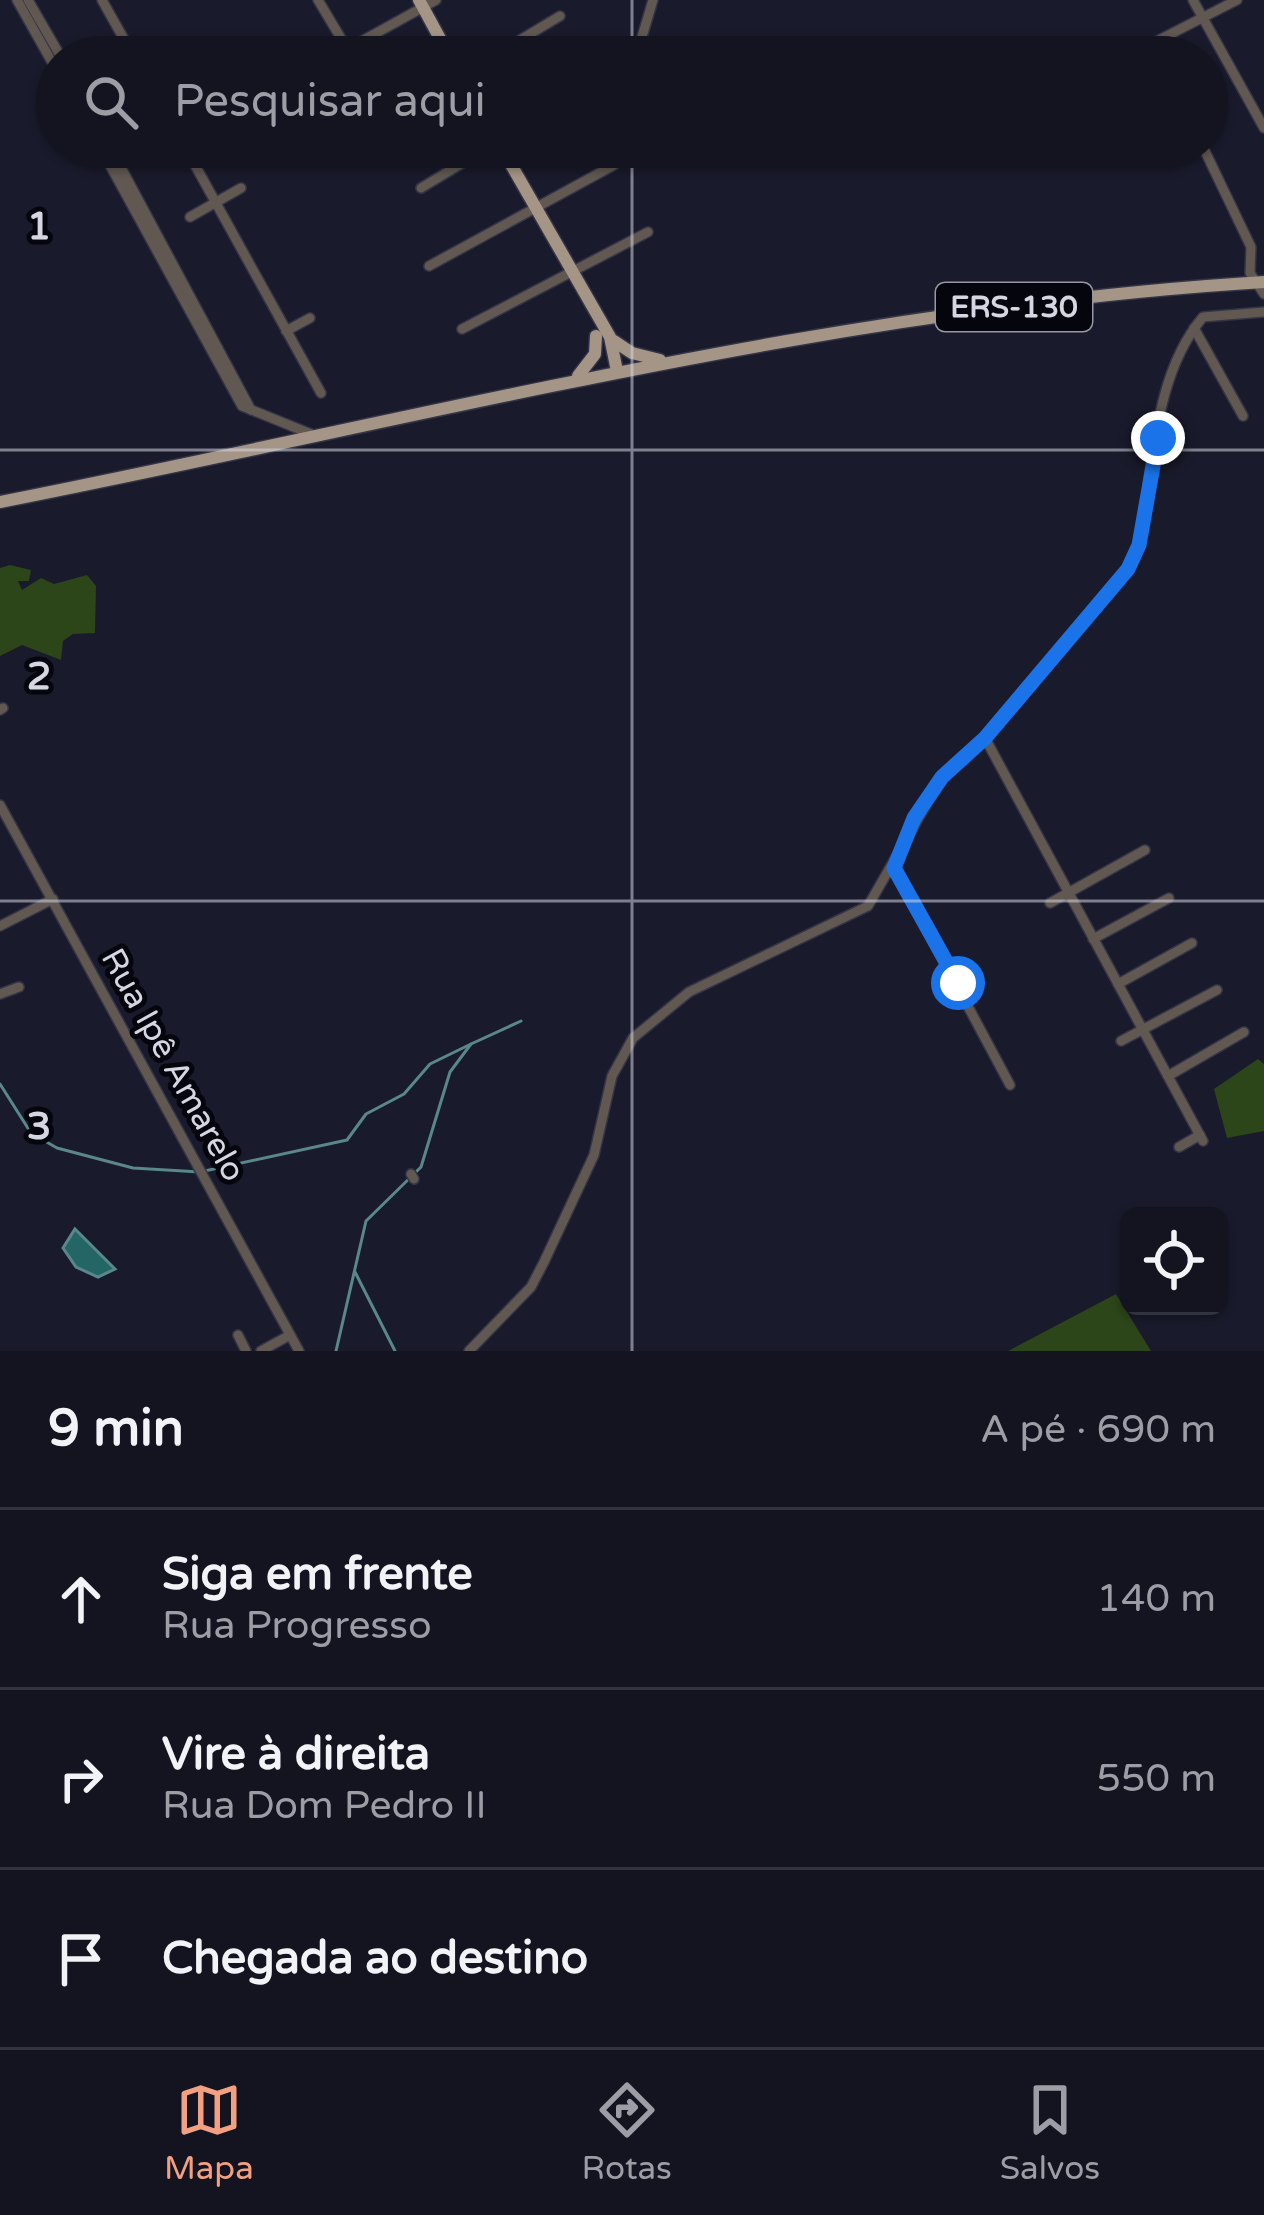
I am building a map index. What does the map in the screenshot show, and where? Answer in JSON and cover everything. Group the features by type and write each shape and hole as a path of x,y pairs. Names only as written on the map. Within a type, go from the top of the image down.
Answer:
{"main road":[{"path":"421,4 439,36"},
{"path":"513,168 574,274 617,370"},
{"name":"ERS-130","path":"0,502 674,360 954,314 1263,289"},
{"path":"603,337 632,353 674,360"},
{"path":"567,381 590,366 603,337"}],"street":[{"path":"17,0 37,36"},
{"path":"28,0 49,36"},
{"path":"102,0 122,36"},
{"path":"318,0 340,36"},
{"path":"373,36 421,4 436,0"},
{"path":"642,36 653,0"},
{"path":"1193,0 1213,36"},
{"path":"1168,36 1238,0"},
{"path":"527,36 560,16"},
{"path":"1228,63 1264,128"},
{"path":"113,168 251,410 311,434"},
{"path":"120,168 153,235"},
{"path":"197,168 321,393"},
{"path":"421,188 454,168"},
{"path":"430,266 609,168"},
{"path":"470,1351 538,1275 594,1156 612,1076 633,1038 689,992 868,907 894,868 929,795 985,738 1128,569 1139,545 1169,380 1194,328 1203,317 1260,313 1263,289 1250,273 1251,248 1213,168"},
{"path":"190,217 241,188"},
{"path":"462,329 648,232"},
{"path":"286,331 310,318"},
{"path":"1194,328 1243,416"},
{"path":"985,738 1201,1138 1179,1147"},
{"name":"Rua Ipê Amarelo","path":"0,805 299,1351"},
{"path":"1050,902 1145,850"},
{"path":"894,868 1010,1085"},
{"path":"1093,939 1169,898"},
{"path":"0,926 53,899"},
{"path":"1118,984 1192,943"},
{"path":"0,994 19,987"},
{"path":"1121,1041 1217,990"},
{"path":"1168,1076 1244,1032"},
{"path":"238,1335 246,1351"},
{"path":"261,1351 290,1335"}],"shaded area":[{"path":"10,565 31,570 29,581 18,581 22,590 41,578 54,584 87,575 96,586 95,633 73,634 63,641 61,660 22,645 0,656 0,568"},
{"path":"1258,1059 1264,1064 1264,1131 1227,1138 1214,1089"},
{"path":"75,1229 115,1269 98,1277 76,1267 63,1248"},
{"path":"1116,1294 1120,1315 1129,1315 1151,1351 1008,1351"}],"waterway":[{"path":"336,1351 366,1221 421,1167 450,1072 471,1044 521,1021"},
{"path":"0,1084 31,1133 57,1148 133,1168 200,1172 347,1140 366,1114 404,1094 430,1064 471,1044"},
{"path":"355,1272 395,1351"}],"route":[{"path":"958,983 894,868 914,818 942,777 985,738 1128,569 1139,545 1158,438"}]}
